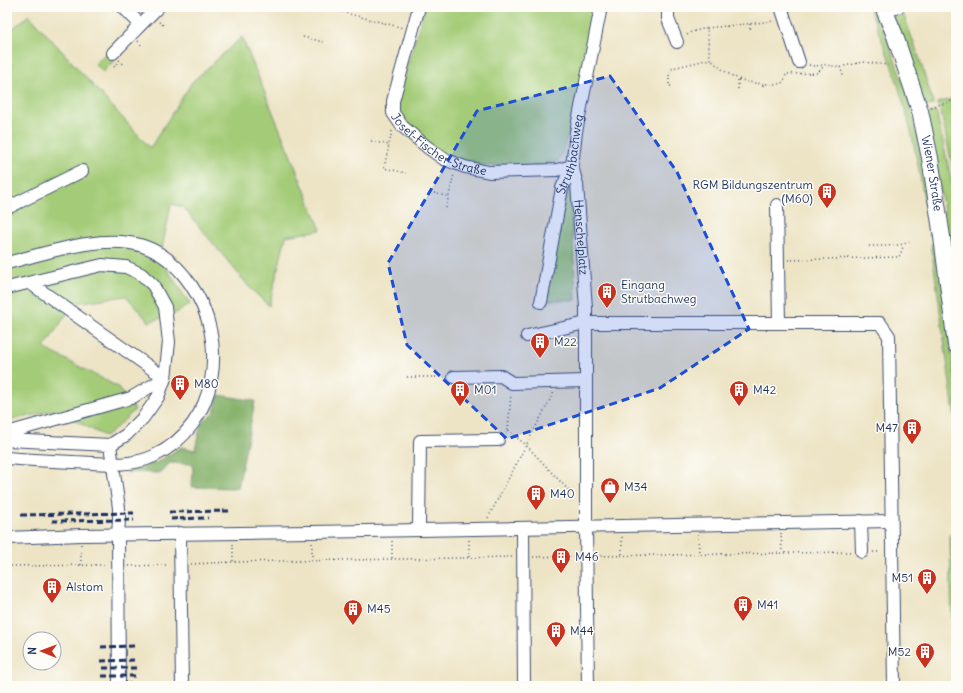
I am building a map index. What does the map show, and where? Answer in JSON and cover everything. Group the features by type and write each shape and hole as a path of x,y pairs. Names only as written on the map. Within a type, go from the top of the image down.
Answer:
{"main road":[{"name":"Wiener Straße","path":"889,9 920,111 930,158 956,345"}],"street":[{"path":"123,7 140,24"},
{"path":"113,53 158,7"},
{"name":"Josef-Fischer-Straße","path":"419,7 392,101 393,113 402,126 444,159 464,167 489,172 557,170 572,166"},
{"name":"Struthbachweg","path":"541,302 562,188 572,166 576,132 602,7"},
{"path":"668,7 668,19 677,42"},
{"path":"781,7 799,62"},
{"name":"Henschelplatz","path":"572,166 577,184 586,308 588,686"},
{"path":"7,208 82,171"},
{"path":"777,205 779,323"},
{"path":"7,263 87,244 116,241 142,246 160,252 175,265 200,298 210,323 214,349 209,393 200,412 188,430 173,445 154,456 137,462 112,464 7,458"},
{"path":"7,288 102,265 126,267 141,274 153,285 165,307 169,342 165,378 158,397 143,418 126,435 110,445 7,440"},
{"path":"30,283 165,378"},
{"path":"527,336 586,323 880,323 889,336 894,686"},
{"path":"454,377 501,376 512,383 586,381"},
{"path":"7,433 131,398 165,378"},
{"path":"419,530 420,441 498,440"},
{"path":"110,445 119,508 119,686"},
{"path":"7,538 118,534 392,531 891,521"},
{"path":"861,522 862,552"},
{"path":"523,528 524,686"},
{"path":"180,533 182,686"}],"path":[{"path":"323,7 413,30"},
{"path":"677,42 691,32 707,28 784,19"},
{"path":"750,24 750,31"},
{"path":"707,28 710,59 724,72 738,80 763,85 781,84 785,79 786,74 817,74 824,65"},
{"path":"303,37 324,42"},
{"path":"137,40 142,46"},
{"path":"671,86 669,86 669,72 673,68 710,59"},
{"path":"799,62 814,66 824,65 840,67 863,62 888,65"},
{"path":"840,67 844,78"},
{"path":"738,80 738,89"},
{"path":"920,111 956,100"},
{"path":"395,117 384,168 406,173"},
{"path":"371,141 389,145"},
{"path":"446,208 456,164"},
{"path":"430,192 449,196"},
{"path":"869,246 904,245 912,241"},
{"path":"778,260 899,257 904,245"},
{"path":"407,377 454,377"},
{"path":"483,529 559,382"},
{"path":"498,440 508,430 512,383"},
{"path":"508,430 526,446 574,496 586,502"},
{"path":"781,523 782,553"},
{"path":"698,525 699,554"},
{"path":"622,526 622,556"},
{"path":"469,529 469,558"},
{"path":"392,531 392,559"},
{"path":"312,532 312,561"},
{"path":"232,533 233,562"},
{"path":"81,535 81,565"},
{"path":"7,566 118,566 392,559 892,552"}],"highlighted area":[{"path":"610,76 677,172 749,329 660,388 507,439 407,345 388,263 477,111"}],"green space":[{"path":"425,7 596,7 570,127 564,148 558,161 541,165 524,166 489,166 466,163 456,160 438,150 420,136 397,113 398,96"},
{"path":"869,7 874,7 883,29 900,74 912,113 923,164 935,234 930,236 919,169 908,119 891,66"},
{"path":"902,10 934,105 924,106 893,17"},
{"path":"29,15 150,148 192,82 242,37 321,230 286,236 269,306 250,288 183,207 171,204 160,259 190,304 176,313 149,322 126,296 74,303 44,348 118,387 135,410 106,437 56,410 7,421 7,33"},
{"path":"107,52 115,60 103,72 95,64"},
{"path":"952,99 956,111 956,183 940,108 937,103"},
{"path":"936,111 951,178 956,215 956,263 953,264 927,114"},
{"path":"567,185 570,186 576,300 547,300"},
{"path":"936,243 956,386 956,427 931,244"},
{"path":"219,395 255,401 238,488 192,487 193,464 170,463 159,473 127,472 127,467 156,463 181,447 195,450 201,423 214,412"},
{"path":"954,530 956,530 956,686 951,686 953,678 950,535"}],"railway":[{"path":"169,512 229,511"},
{"path":"21,515 134,513"},
{"path":"171,519 208,518"},
{"path":"52,521 134,520"},
{"path":"101,647 136,646"},
{"path":"101,661 137,660"},
{"path":"103,668 137,668"},
{"path":"102,676 137,676"},
{"path":"101,684 137,684"}],"place":[{"name":"RGM Bildungszentrum (M60)","path":"827,209"},
{"name":"Eingang Strutbachweg","path":"607,309"},
{"name":"M22","path":"540,359"},
{"name":"M80","path":"180,401"},
{"name":"M01","path":"460,407"},
{"name":"M42","path":"739,407"},
{"name":"M47","path":"912,445"},
{"name":"M34","path":"610,504"},
{"name":"M40","path":"536,511"},
{"name":"M46","path":"561,574"},
{"name":"M51","path":"927,595"},
{"name":"Alstom","path":"52,604"},
{"name":"M41","path":"743,622"},
{"name":"M45","path":"353,626"},
{"name":"M44","path":"556,648"},
{"name":"M52","path":"925,669"}]}
